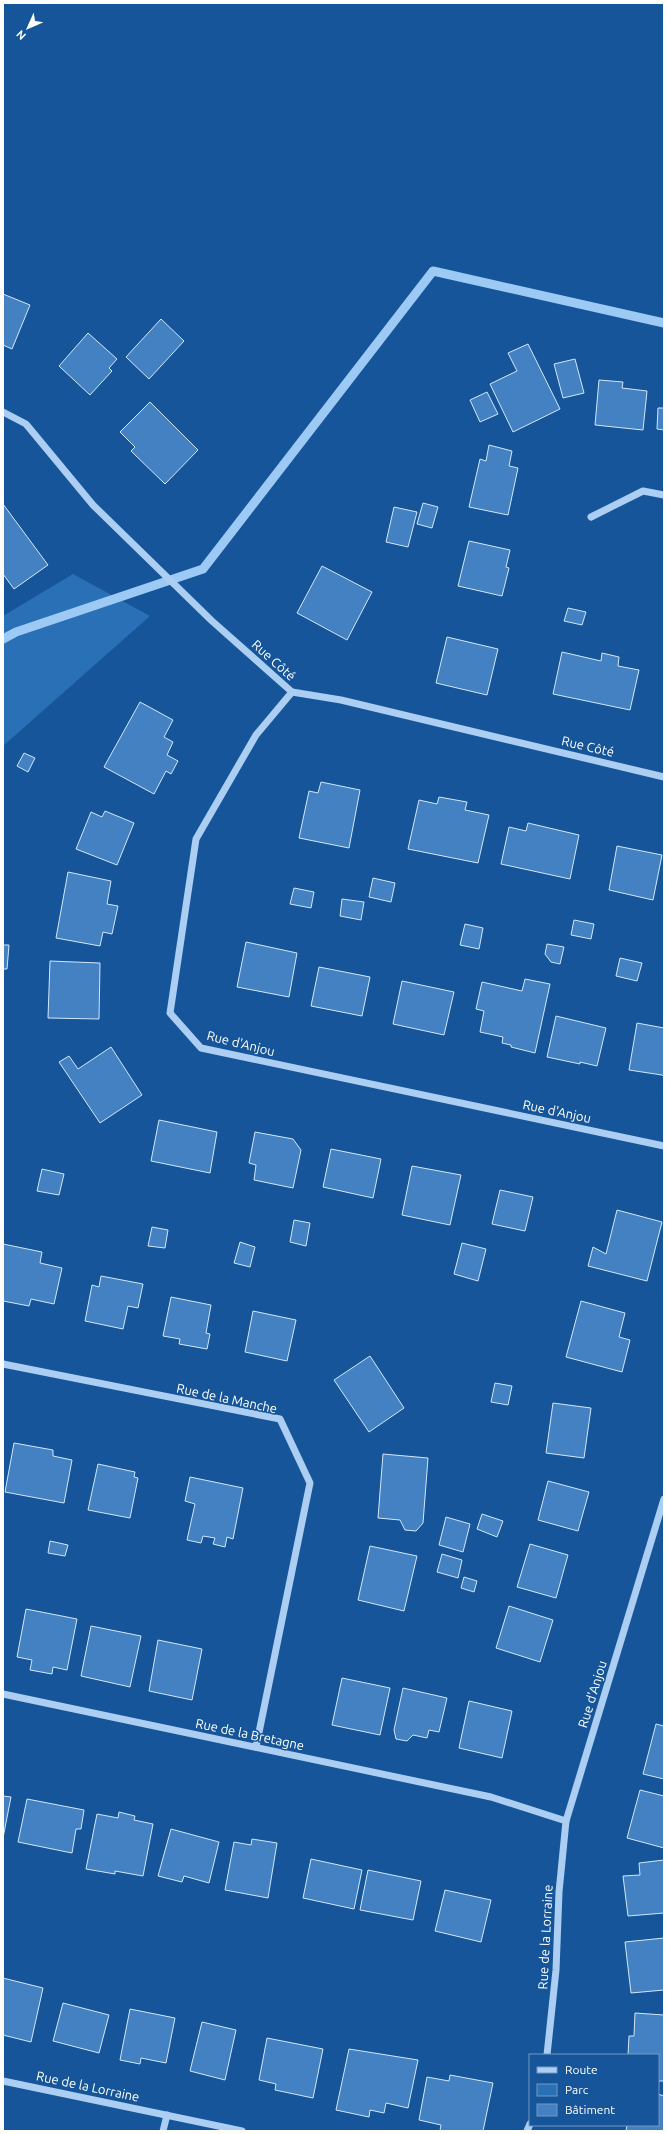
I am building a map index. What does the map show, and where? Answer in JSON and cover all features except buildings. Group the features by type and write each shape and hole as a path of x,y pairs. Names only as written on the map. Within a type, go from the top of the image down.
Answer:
{"street":[{"name":"Rue Côté","path":"3,412 26,424 93,505 212,621 292,692 341,700 664,776"},
{"path":"592,517 643,491 664,495"},
{"name":"Rue d'Anjou","path":"292,692 256,735 196,839 170,1013 202,1048 664,1146"},
{"name":"Rue de la Manche","path":"3,1364 280,1419 310,1483 256,1747"},
{"name":"Rue d'Anjou","path":"566,1821 664,1499"},
{"name":"Rue de la Bretagne","path":"3,1694 492,1797 566,1821"},
{"name":"Rue de la Lorraine","path":"547,2054 556,1970 559,1892 566,1821"},
{"name":"Rue de la Lorraine","path":"3,2080 242,2131"},
{"path":"163,2131 167,2115"}],"green space":[{"path":"73,574 150,616 3,746 3,616"}],"waterway":[{"path":"3,639 16,632 203,569 433,271 664,323"}]}
